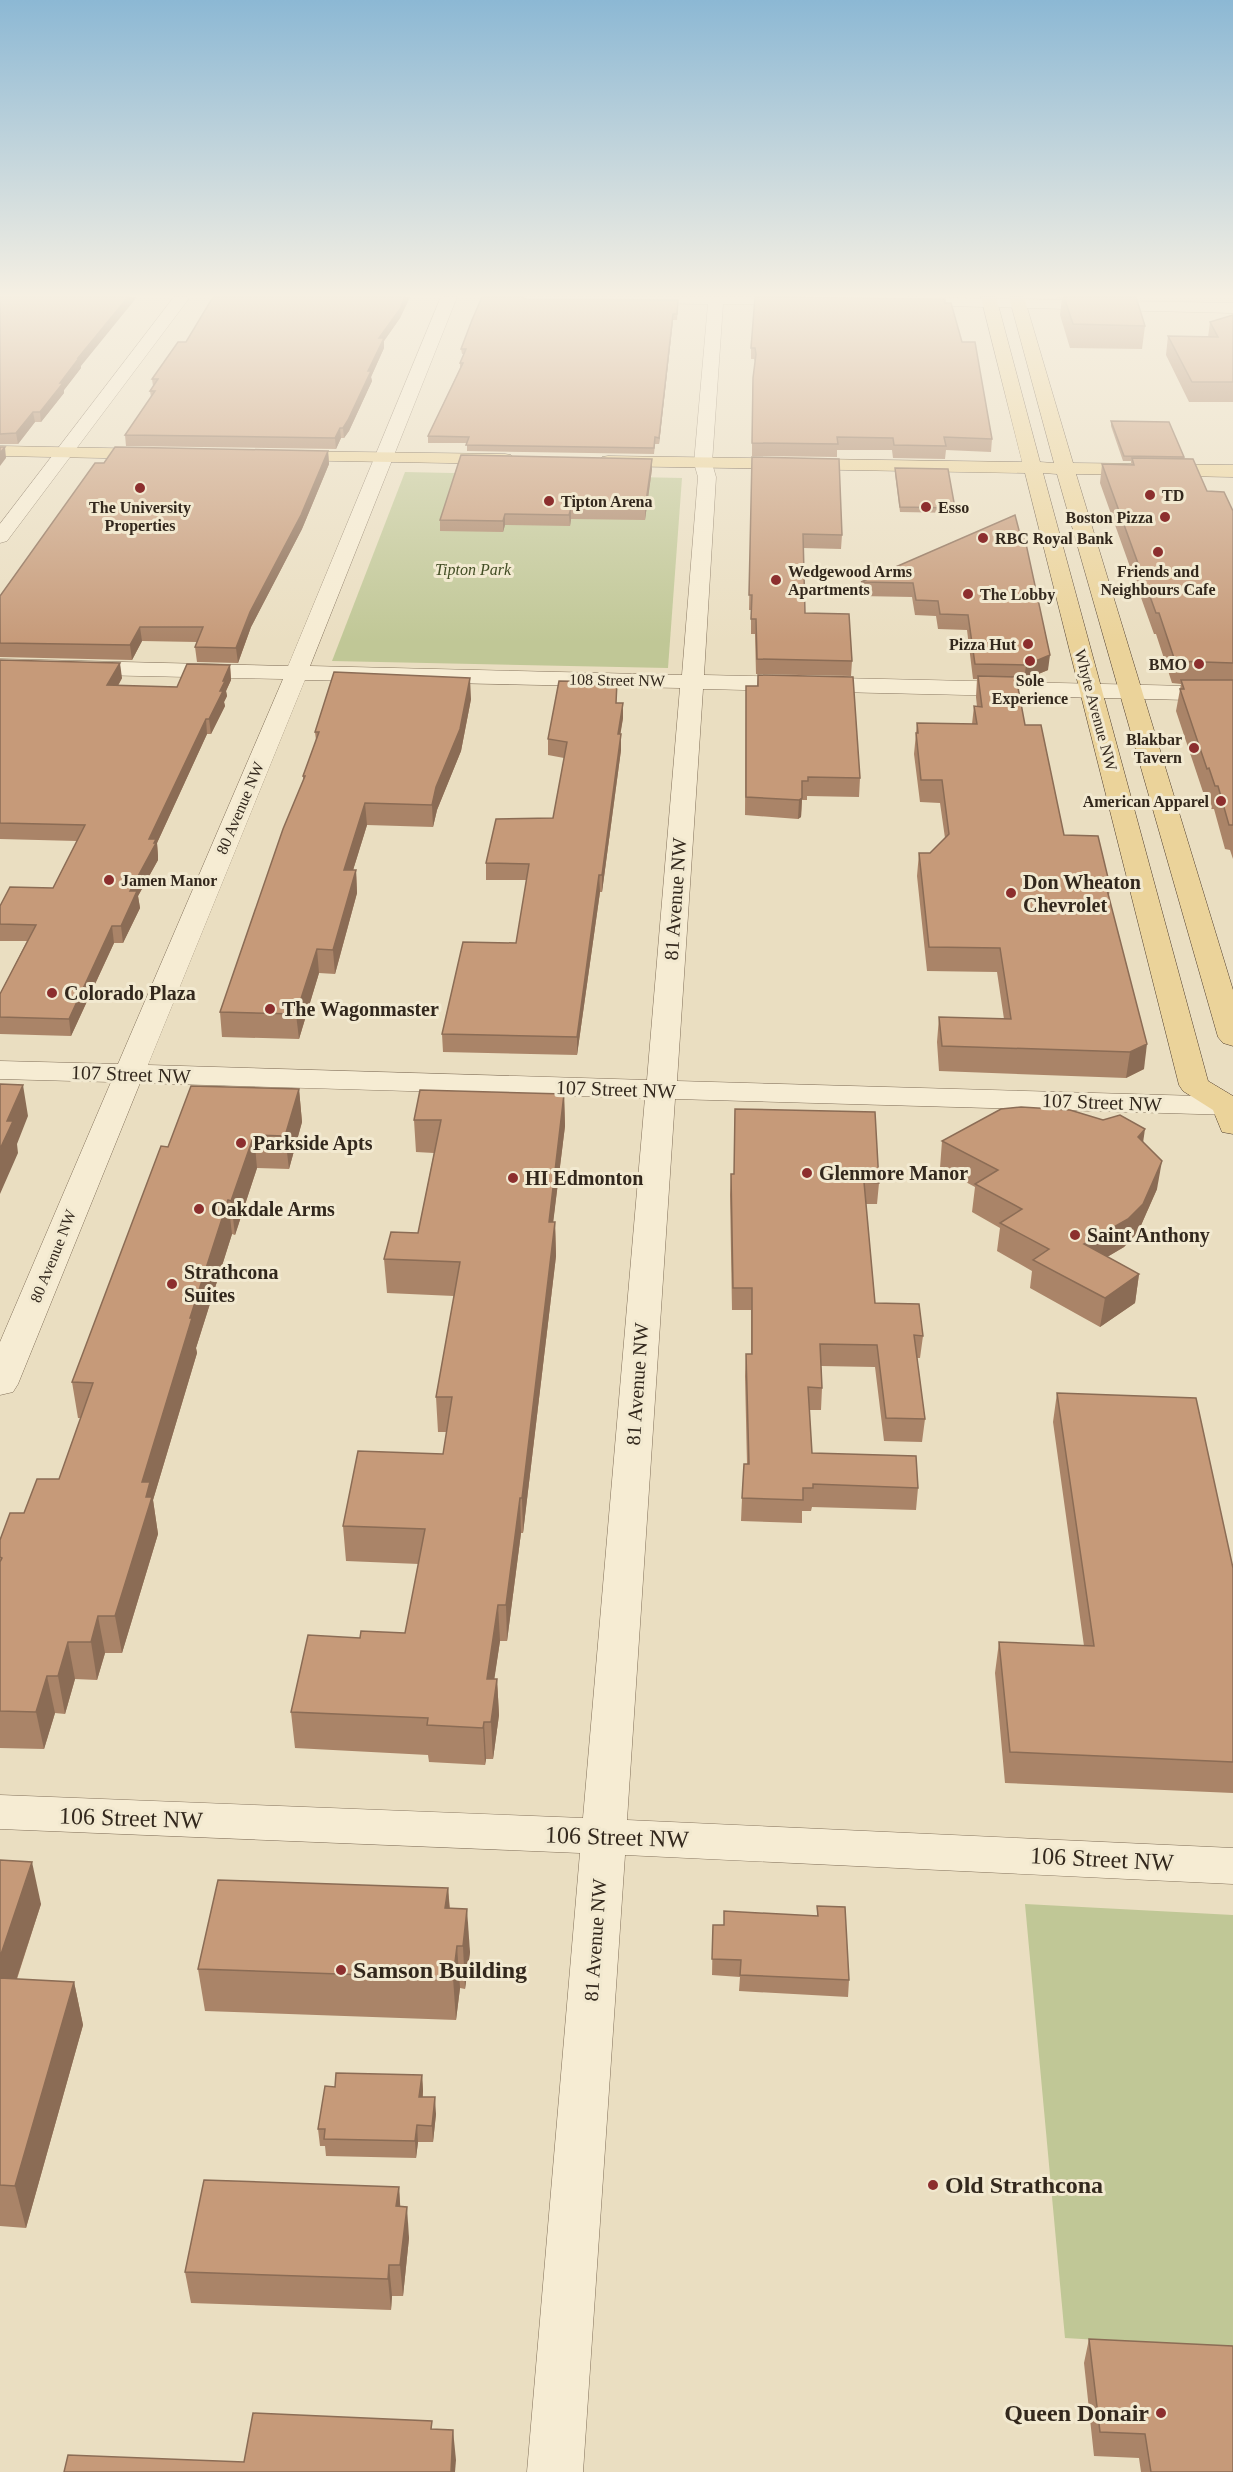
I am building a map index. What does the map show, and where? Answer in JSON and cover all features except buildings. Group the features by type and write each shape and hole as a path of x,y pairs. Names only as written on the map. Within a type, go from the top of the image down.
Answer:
{"main road":[{"name":"Whyte Avenue NW","path":"1017,412 1194,1085 1232,1110"},
{"name":"Whyte Avenue NW","path":"1051,412 1130,692 1233,1037"},
{"path":"0,451 168,454"},
{"path":"271,455 521,459"},
{"path":"590,460 1233,471"}],"street":[{"path":"0,537 94,412"},
{"name":"80 Avenue NW","path":"0,1384 296,674 401,412"},
{"name":"81 Avenue NW","path":"555,2472 707,477 703,463 707,412"},
{"name":"108 Street NW","path":"0,666 1233,694"},
{"name":"107 Street NW","path":"0,1070 1232,1110"},
{"name":"106 Street NW","path":"0,1812 603,1836 1233,1866"}],"green space":[{"name":"Tipton Park","path":"405,472 682,478 668,668 332,661"},
{"path":"1025,1904 1233,1915 1233,2348 1065,2338"}],"place":[{"name":"The University Properties","path":"140,488"},
{"name":"TD","path":"1150,495"},
{"name":"Tipton Arena","path":"549,501"},
{"name":"Esso","path":"926,507"},
{"name":"Boston Pizza","path":"1165,517"},
{"name":"RBC Royal Bank","path":"983,538"},
{"name":"Friends and Neighbours Cafe","path":"1158,552"},
{"name":"Wedgewood Arms Apartments","path":"776,580"},
{"name":"The Lobby","path":"968,594"},
{"name":"Pizza Hut","path":"1028,644"},
{"name":"Sole Experience","path":"1030,661"},
{"name":"BMO","path":"1199,664"},
{"name":"Blakbar Tavern","path":"1194,748"},
{"name":"American Apparel","path":"1221,801"},
{"name":"Jamen Manor","path":"109,880"},
{"name":"Don Wheaton Chevrolet","path":"1011,893"},
{"name":"Colorado Plaza","path":"52,993"},
{"name":"The Wagonmaster","path":"270,1009"},
{"name":"Parkside Apts","path":"241,1143"},
{"name":"Glenmore Manor","path":"807,1173"},
{"name":"HI Edmonton","path":"513,1178"},
{"name":"Oakdale Arms","path":"199,1209"},
{"name":"Saint Anthony","path":"1075,1235"},
{"name":"Strathcona Suites","path":"172,1284"},
{"name":"Samson Building","path":"341,1970"},
{"name":"Old Strathcona","path":"933,2185"},
{"name":"Queen Donair","path":"1161,2413"}]}
